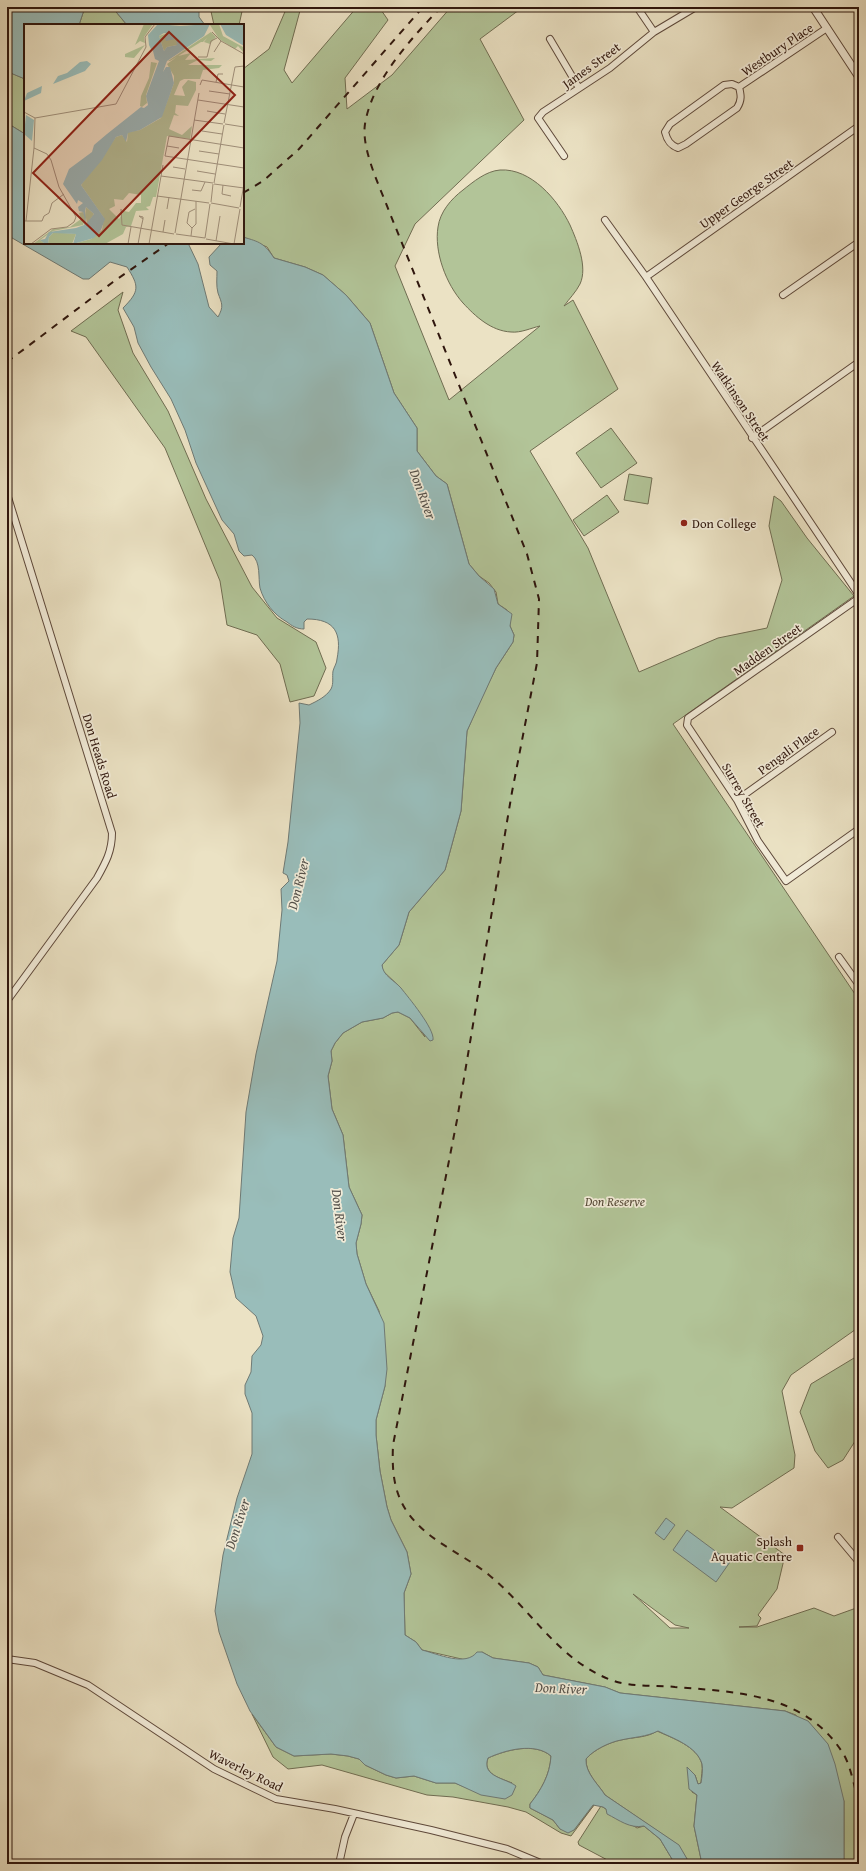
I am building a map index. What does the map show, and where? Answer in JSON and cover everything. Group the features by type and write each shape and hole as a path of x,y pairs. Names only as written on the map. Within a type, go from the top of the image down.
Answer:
{"street":[{"path":"637,7 654,32"},
{"name":"James Street","path":"564,156 538,118 543,112 610,68 654,32 696,7"},
{"path":"812,7 859,77"},
{"name":"Westbury Place","path":"739,87 827,28"},
{"path":"550,39 579,88"},
{"name":"Westbury Place","path":"732,84 739,87 741,95 740,103 737,108 678,148 672,146 667,139 665,132 670,124 724,85 732,84"},
{"name":"Upper George Street","path":"646,277 859,126"},
{"name":"Watkinson Street","path":"605,220 646,277 752,438 859,595"},
{"path":"783,295 859,242"},
{"path":"752,438 859,362"},
{"name":"Don Heads Road","path":"7,494 112,833 112,847 108,860 97,878 7,1000"},
{"name":"Madden Street","path":"688,718 859,598"},
{"name":"Surrey Street","path":"688,718 687,725 737,800 758,841 786,881 859,830"},
{"name":"Pengali Place","path":"737,800 832,732"},
{"path":"839,957 859,985"},
{"path":"838,1537 859,1562"},
{"name":"Waverley Road","path":"7,1658 35,1663 88,1685 214,1769 276,1799 431,1830 507,1850 543,1864"},
{"path":"339,1864 345,1837 354,1814"}],"green space":[{"path":"85,7 112,7 126,24 79,24"},
{"path":"210,7 243,7 239,24 214,24"},
{"name":"Don Reserve","path":"287,7 301,7 284,70 292,83 357,7 379,7 388,20 345,78 347,109 392,75 451,7 523,7 480,39 524,120 415,224 395,266 449,400 540,326 515,332 497,329 478,318 463,303 451,287 440,257 437,237 439,221 450,202 475,180 490,172 500,170 522,174 533,180 551,196 565,215 570,225 581,254 583,270 580,284 564,306 573,300 618,389 530,451 588,548 639,672 718,638 767,628 782,580 769,526 774,496 781,501 807,538 854,596 673,724 859,1000 859,1327 791,1375 782,1391 795,1455 794,1468 732,1508 720,1507 785,1555 777,1589 758,1615 761,1618 757,1626 739,1627 757,1627 814,1608 834,1616 859,1607 859,1864 844,1864 844,1801 796,1715 785,1711 620,1693 605,1687 543,1675 538,1667 529,1663 493,1658 482,1652 473,1658 466,1660 422,1650 416,1642 405,1635 404,1593 411,1574 407,1552 391,1520 387,1507 380,1471 376,1435 376,1420 385,1386 379,1311 366,1284 357,1254 356,1243 362,1215 349,1187 343,1135 332,1109 328,1076 332,1061 331,1051 335,1043 343,1033 362,1022 383,1018 392,1013 398,1012 410,1018 425,1037 400,987 383,971 382,965 399,945 409,912 445,870 461,811 467,731 496,668 513,642 514,635 510,626 507,610 498,604 496,592 489,583 479,576 469,564 447,484 436,476 417,451 417,428 394,393 370,323 346,295 323,275 305,267 274,258 267,247 244,237 244,68 269,49","holes":["633,1594 675,1625 689,1628 670,1628"]},
{"path":"7,69 9,72 24,79 24,133 7,123"},
{"path":"123,292 118,310 133,353 168,411 206,499 252,587 277,618 316,642 326,668 314,696 290,702 280,664 257,635 227,625 220,581 165,448 86,337 71,331"},
{"path":"611,428 637,463 601,488 576,453"},
{"path":"629,474 652,478 648,504 624,500"},
{"path":"607,495 619,512 584,536 573,520"},
{"path":"859,1355 859,1435 843,1460 828,1468 815,1451 800,1412 811,1384"},
{"path":"252,1714 276,1747 294,1756 331,1754 348,1756 359,1759 365,1765 396,1778 414,1776 436,1783 455,1783 467,1788 512,1783 493,1775 490,1772 487,1763 488,1758 512,1750 529,1748 537,1749 551,1756 549,1770 538,1793 530,1804 530,1808 553,1820 560,1829 574,1830 594,1805 571,1836 561,1833 526,1812 508,1807 453,1797 427,1795 322,1765 288,1769 273,1757"},
{"path":"657,1731 690,1747 695,1752 702,1764 701,1783 698,1784 695,1775 692,1792 697,1795 694,1826 702,1864 690,1864 678,1845 605,1795 590,1774 586,1764 586,1759 602,1747 617,1741 644,1736"},
{"path":"601,1806 637,1828 644,1826 660,1839 675,1864 615,1864 579,1845 578,1842"}],"water":[{"path":"7,7 85,7 79,24 24,24 24,79 8,72"},
{"path":"112,7 199,7 199,17 204,24 126,24"},
{"name":"Don River","path":"7,123 24,133 24,244 188,244 198,264 209,307 218,317 222,305 217,288 217,271 210,265 209,257 221,244 244,244 244,237 254,240 267,249 274,258 305,267 323,275 346,295 370,323 394,393 417,428 417,451 436,476 447,484 469,564 479,576 494,589 498,604 512,614 510,626 514,635 513,642 496,668 467,731 461,811 445,870 409,912 399,945 382,965 384,972 401,988 426,1021 430,1028 433,1040 430,1041 410,1018 398,1012 392,1013 383,1018 362,1022 343,1033 335,1043 331,1051 332,1061 328,1076 332,1109 343,1135 349,1187 362,1215 356,1243 357,1254 366,1284 384,1323 387,1369 385,1386 376,1420 376,1435 380,1471 387,1507 391,1520 407,1552 411,1574 404,1593 405,1635 416,1642 422,1650 451,1658 466,1659 477,1652 482,1652 493,1658 529,1663 538,1667 543,1675 605,1687 620,1693 785,1711 808,1721 828,1744 835,1764 844,1801 844,1864 702,1864 694,1826 697,1795 689,1789 687,1767 695,1775 698,1784 701,1783 702,1764 695,1752 690,1747 658,1731 649,1735 617,1741 607,1745 589,1756 586,1759 586,1764 590,1774 605,1795 679,1845 690,1864 675,1864 660,1839 644,1826 639,1827 629,1825 607,1814 606,1809 603,1807 593,1805 574,1830 568,1833 560,1829 553,1820 530,1808 530,1804 547,1776 551,1756 537,1749 529,1748 511,1750 488,1758 488,1769 491,1773 516,1786 512,1795 505,1799 481,1795 455,1783 436,1783 414,1776 396,1778 365,1765 359,1759 348,1756 331,1754 294,1756 276,1747 250,1711 237,1684 219,1632 215,1611 223,1555 237,1498 252,1454 252,1413 245,1394 245,1385 251,1372 252,1356 261,1345 263,1336 256,1316 236,1298 230,1272 233,1238 239,1218 246,1112 256,1054 277,961 282,910 281,889 289,881 287,875 283,873 288,842 300,723 299,703 309,705 324,697 331,689 333,682 333,671 337,660 337,635 330,625 317,620 307,619 304,622 304,629 295,627 278,616 270,608 264,598 260,588 257,562 252,555 244,556 239,551 234,534 222,520 196,463 185,430 171,399 138,343 134,327 123,308 135,293 136,288 134,279 127,267 110,262 89,279 83,279 7,235"},
{"path":"666,1518 675,1525 664,1540 655,1533"},
{"path":"687,1530 730,1562 716,1582 673,1550"}],"railway":[{"path":"244,192 263,181 299,149 423,7"},
{"path":"441,7 406,46 384,76 369,108 365,124 366,145 376,180 527,554 539,599 537,663 512,792 457,1120 393,1445 393,1472 396,1489 403,1505 416,1523 436,1540 489,1575 562,1648 577,1661 595,1672 621,1683 723,1691 769,1700 791,1708 811,1719 829,1735 844,1755 851,1772 859,1804"},
{"path":"7,362 113,282 168,244"}],"place":[{"name":"Don College","path":"684,523"},
{"name":"Splash Aquatic Centre","path":"800,1548"}]}
